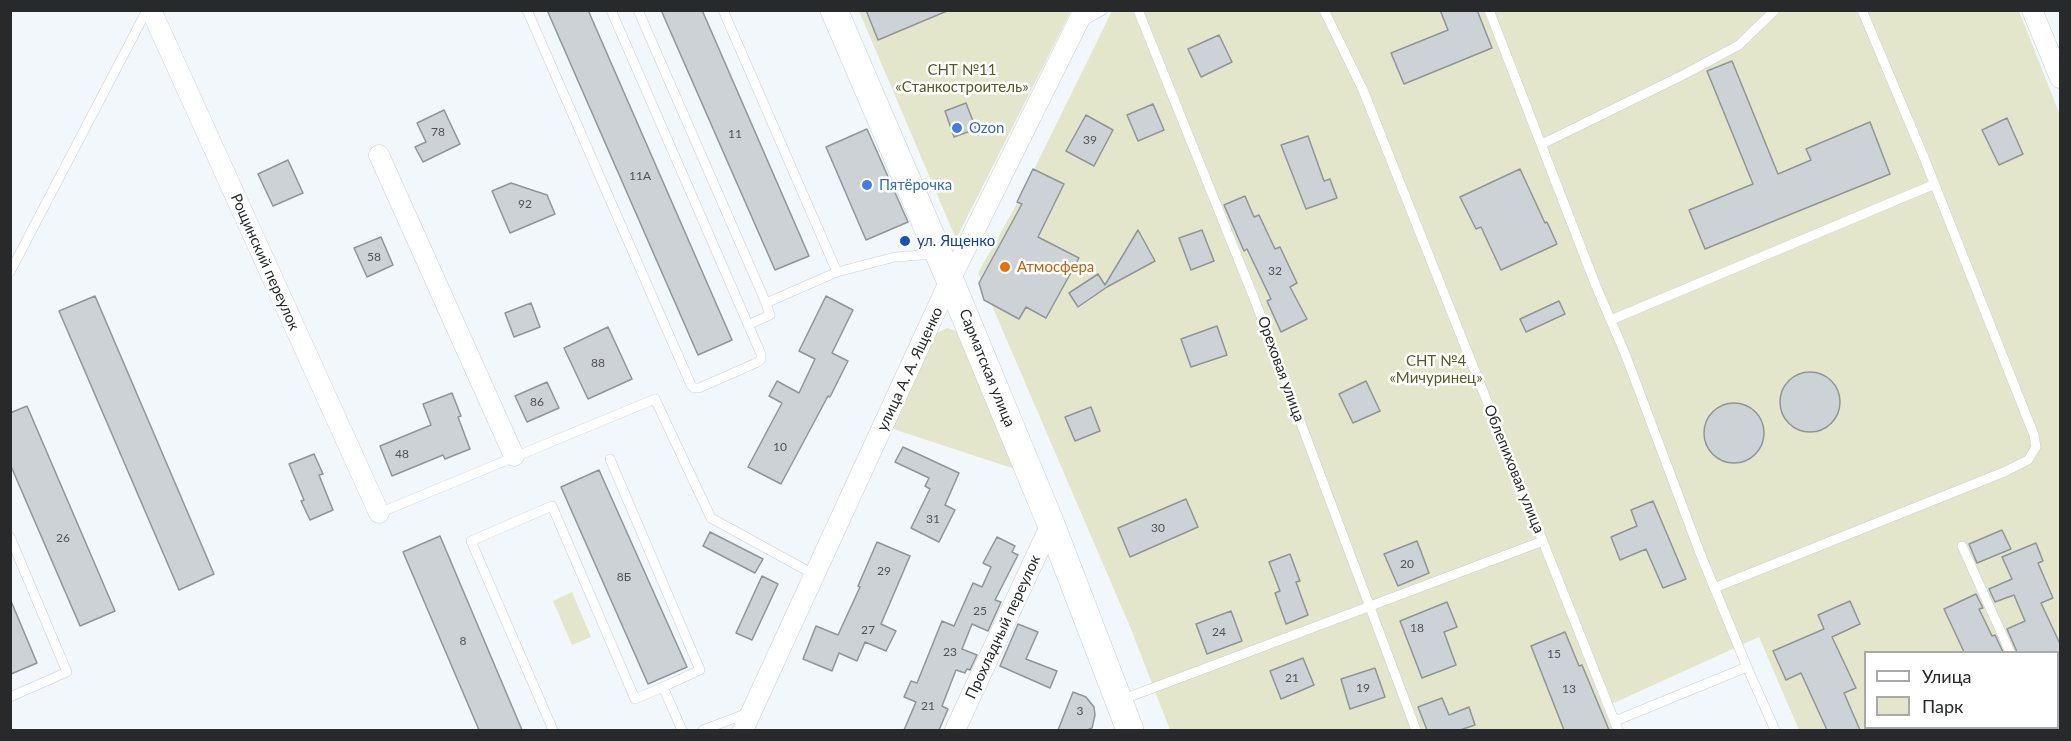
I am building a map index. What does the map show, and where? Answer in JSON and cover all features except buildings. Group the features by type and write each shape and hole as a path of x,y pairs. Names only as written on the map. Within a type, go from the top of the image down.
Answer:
{"main road":[{"name":"Сарматская улица","path":"834,10 950,280 1051,524 1130,730"}],"street":[{"name":"Рощинский переулок","path":"149,10 379,513"},
{"path":"2032,10 2061,78"},
{"name":"улица А. А. Ященко","path":"743,730 950,280 1080,17"},
{"path":"379,155 514,456"},
{"name":"Прохладный переулок","path":"955,730 1051,524"}],"lane":[{"path":"10,272 149,10"},
{"path":"527,10 691,385 699,388 761,359 611,10"},
{"path":"638,10 766,303 770,315 748,325"},
{"path":"723,10 837,272"},
{"path":"1080,17 1103,10"},
{"name":"Ореховая улица","path":"1138,10 1254,298 1416,730"},
{"name":"Облепиховая улица","path":"1324,10 1363,90 1616,726"},
{"path":"1489,10 1626,356 1714,588 1775,730"},
{"path":"1542,144 1740,45 1775,10"},
{"path":"1714,588 2004,472 2028,460 2036,447 2030,424 1935,184 1862,10"},
{"path":"1611,320 1935,184"},
{"path":"766,303 837,272 895,257 939,254"},
{"path":"379,513 655,399 711,518 815,575"},
{"path":"552,730 471,540 552,506 635,699 700,670 610,459"},
{"path":"10,537 67,672 10,697"},
{"path":"1119,700 1543,542"},
{"path":"1962,546 2010,651"},
{"path":"1616,726 1747,667"},
{"path":"663,687 682,730"},
{"path":"703,730 752,711"}],"green space":[{"name":"СНТ №11 «Станкостроитель»","path":"859,11 1071,11 956,239"},
{"name":"СНТ №4 «Мичуринец»","path":"1112,11 2019,11 2060,115 2060,730 1799,730 1759,637 1605,707 1613,730 1170,730 1131,629 978,273 1019,200"},
{"path":"947,328 956,331 1018,470 893,429 926,347 934,334"},
{"path":"572,592 591,637 572,645 553,601"}],"place":[{"name":"Ozon","path":"957,128"},
{"name":"Пятёрочка","path":"867,185"},
{"name":"ул. Ященко","path":"905,241"},
{"name":"Атмосфера","path":"1005,267"}]}
